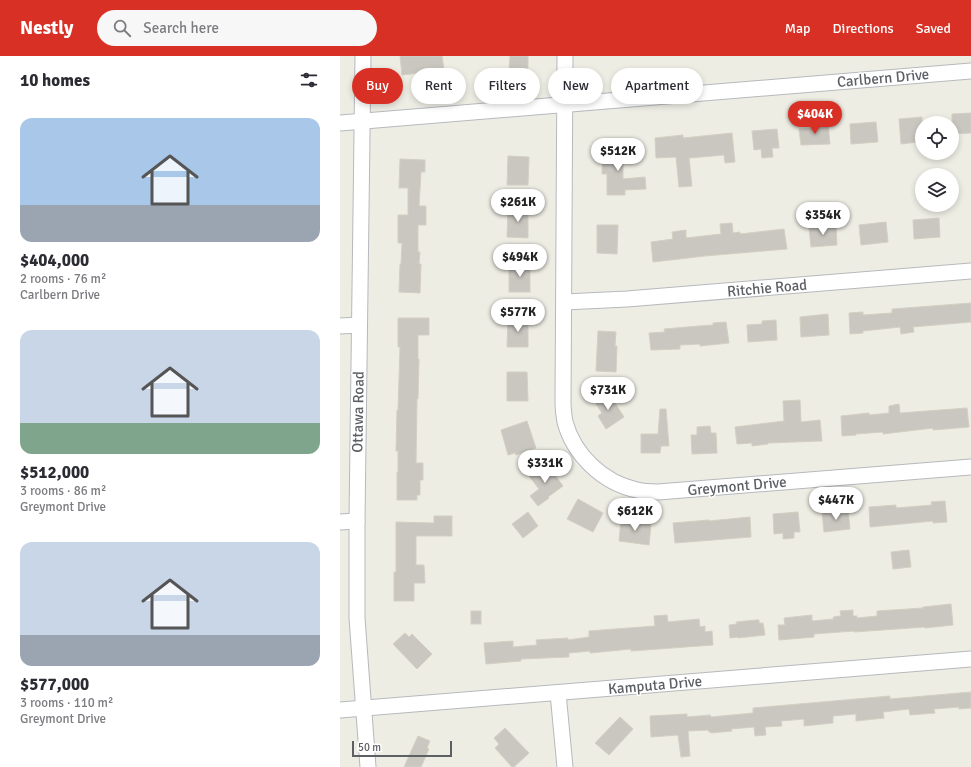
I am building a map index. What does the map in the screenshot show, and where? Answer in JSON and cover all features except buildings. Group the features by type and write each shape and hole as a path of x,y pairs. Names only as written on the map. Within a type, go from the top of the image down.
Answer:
{"street":[{"name":"Ottawa Road","path":"363,56 357,618 368,767"},
{"name":"Greymont Drive","path":"565,56 565,68"},
{"name":"Carlbern Drive","path":"603,101 971,71"},
{"name":"Carlbern Drive","path":"340,123 565,104"},
{"name":"Greymont Drive","path":"565,104 563,403 565,421 570,435 580,454 597,471 617,483 637,490 658,492 971,467"},
{"name":"Ritchie Road","path":"564,302 627,299 971,271"},
{"path":"340,326 359,325"},
{"path":"340,522 357,521"},
{"name":"Kamputa Drive","path":"340,710 971,659"},
{"path":"558,693 565,767"}]}
